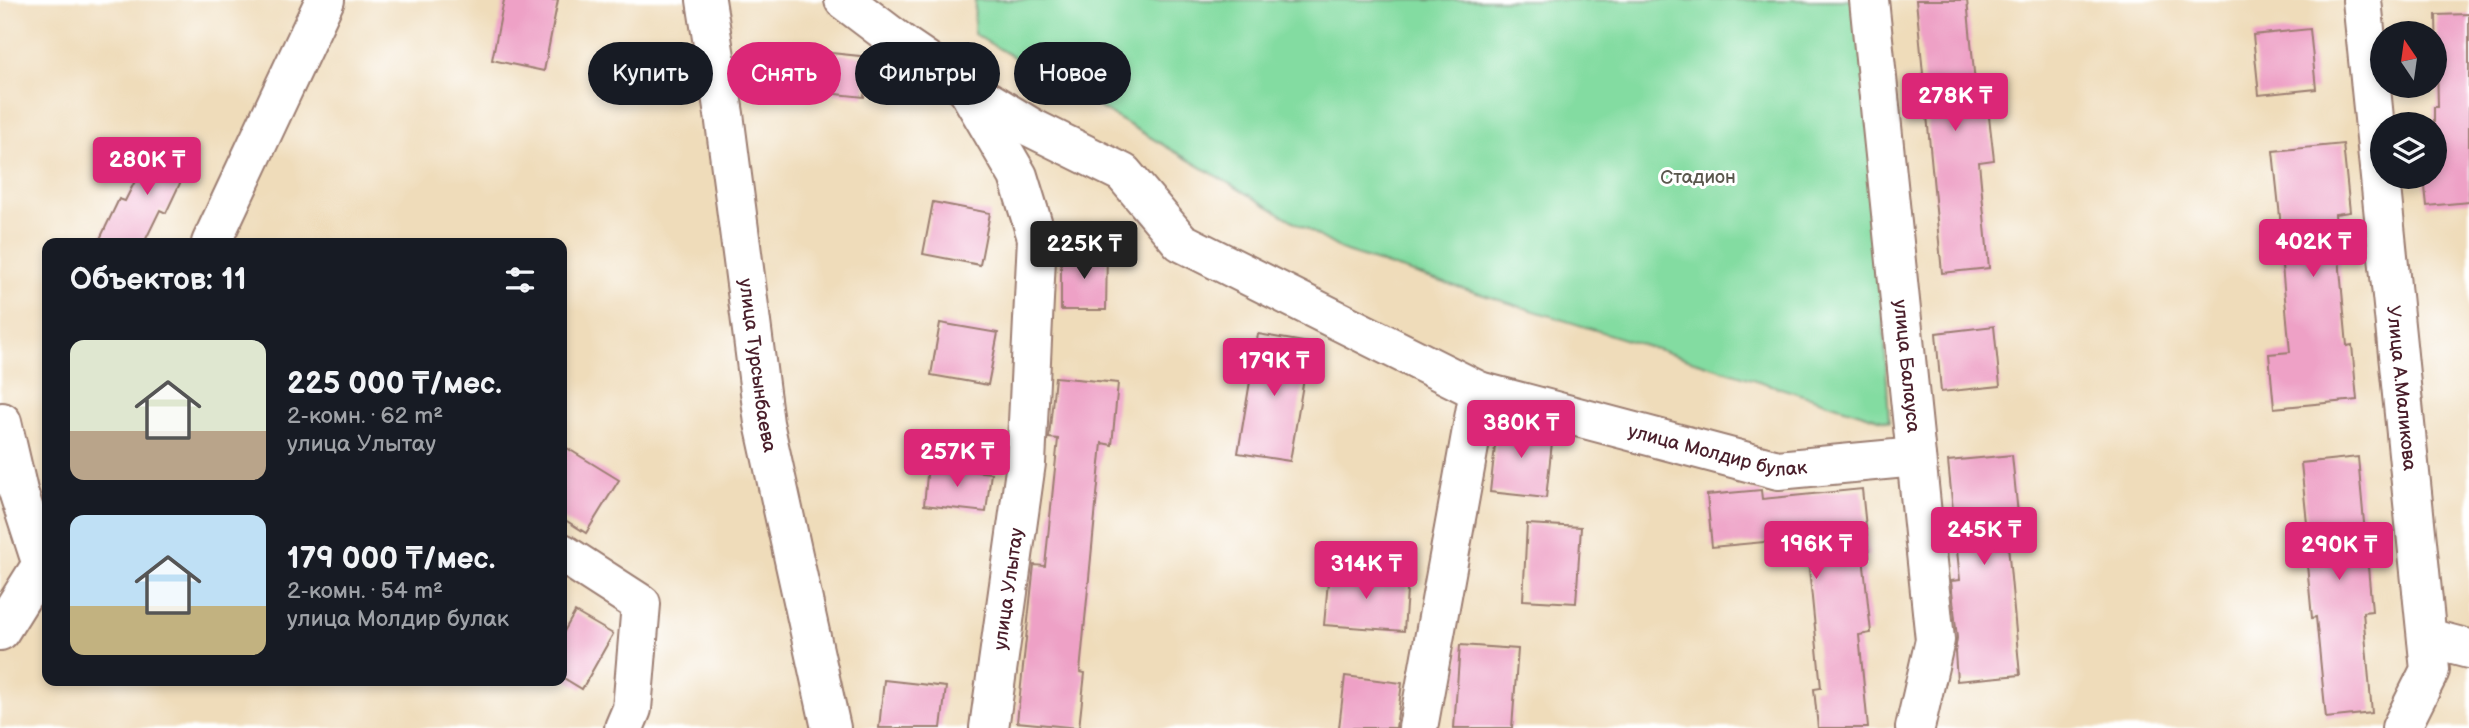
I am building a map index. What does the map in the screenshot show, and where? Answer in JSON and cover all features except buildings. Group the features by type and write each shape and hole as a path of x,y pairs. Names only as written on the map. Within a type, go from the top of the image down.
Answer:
{"street":[{"path":"213,238 325,0"},
{"name":"улица Турсынбаева","path":"706,0 724,114 764,423 831,728"},
{"name":"улица Молдир булак","path":"844,0 899,42"},
{"name":"улица Балауса","path":"1870,0 1935,640 1915,728"},
{"name":"Улица А.Маликова","path":"2362,0 2430,670 2402,728"},
{"name":"улица Улытау","path":"977,105 1018,176 1037,238 1026,463 989,728"},
{"name":"улица Молдир булак","path":"994,105 1032,128 1123,173 1181,242 1479,391 1778,470 1916,457"},
{"path":"1418,728 1479,391"},
{"path":"2,422 18,491 42,552"},
{"path":"567,556 641,604 632,709 624,728"},
{"path":"0,631 42,565"},
{"path":"2427,638 2469,649"}],"green space":[{"name":"Стадион","path":"975,0 1867,0 1889,422 1346,252 1095,105 1131,105 1131,42 1014,42 1014,57 1000,49 1000,42 988,42 974,34"}]}
